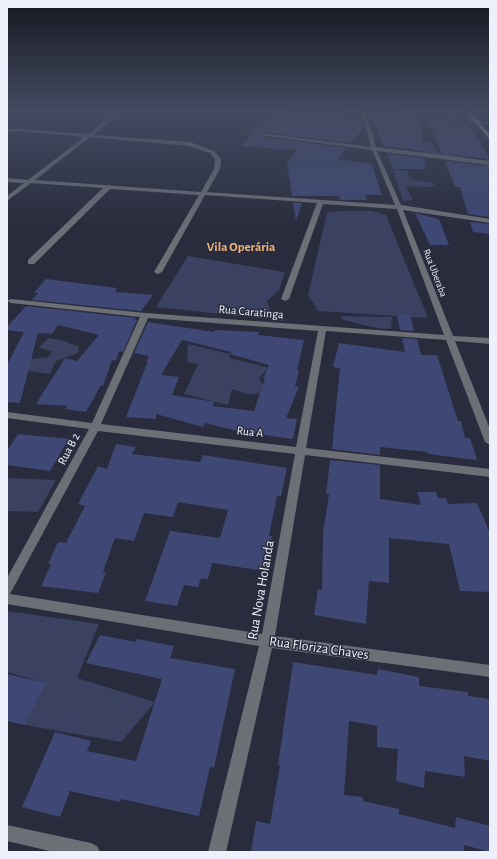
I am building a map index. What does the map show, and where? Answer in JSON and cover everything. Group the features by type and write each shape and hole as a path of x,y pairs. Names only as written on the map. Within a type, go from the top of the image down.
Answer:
{"street":[{"path":"7,199 71,150"},
{"path":"158,272 217,169 218,159 212,152 207,150"},
{"name":"Rua Uberaba","path":"374,150 399,207 490,442"},
{"path":"383,150 490,163"},
{"path":"7,180 399,207 490,220"},
{"path":"31,262 108,187"},
{"path":"286,298 321,202"},
{"name":"Rua Caratinga","path":"11,301 145,315 322,330 490,341"},
{"name":"Rua B 2","path":"7,590 95,427 145,315"},
{"name":"Rua Nova Holanda","path":"217,852 267,641 322,330"},
{"name":"Rua A","path":"7,415 95,427 490,472"},
{"name":"Rua Floriza Chaves","path":"7,599 267,641 490,671"},
{"path":"7,833 91,852"}],"shaded area":[{"path":"421,150 437,150 439,153 464,157 461,159 425,155"},
{"path":"393,170 406,170 411,179 436,184 432,187 406,186 413,200 403,201"},
{"path":"371,211 386,215 428,318 318,311 308,295 327,212"},
{"path":"188,256 285,272 279,290 267,301 270,311 286,321 156,307"},
{"path":"340,316 392,317 391,329 373,327 343,320"},
{"path":"49,338 64,341 79,347 78,353 56,361 50,374 23,370 25,360 48,357 52,351 38,348"},
{"path":"188,344 230,354 230,358 268,368 259,378 266,391 251,395 232,389 228,405 184,394 198,364 187,362"},
{"path":"7,478 56,480 38,512 7,511"},
{"path":"7,611 99,624 77,678 155,702 121,742 25,725 45,683 7,672"}],"building":[{"path":"297,150 345,150 338,159 372,164 382,195 365,195 367,200 340,200 339,196 292,196 287,163"},
{"path":"440,150 484,150 490,159 442,154"},
{"path":"387,154 424,158 425,169 394,169"},
{"path":"445,161 490,166 490,217 468,214 460,187 455,187"},
{"path":"293,203 302,203 296,221"},
{"path":"415,213 439,219 449,245 430,245"},
{"path":"470,222 490,224 490,234 473,232"},
{"path":"46,279 117,288 115,292 153,295 141,311 32,300 38,293 34,293"},
{"path":"26,306 136,318 134,320 137,320 123,352 119,351 116,361 112,360 103,386 101,385 86,412 65,409 67,406 36,404 65,358 77,361 99,335 58,325 52,334 38,333 20,403 7,402 7,365 24,332 7,330 7,327"},
{"path":"410,313 414,331 400,330 397,316"},
{"path":"148,322 214,332 215,330 259,332 258,335 304,340 295,386 299,387 286,418 297,419 293,439 241,432 206,423 203,427 156,414 156,419 126,417 149,356 134,353","holes":["182,340 231,352 230,354 269,365 263,378 265,378 254,411 212,406 215,402 172,395 179,377 161,375"]},
{"path":"402,338 417,339 421,355 437,355 458,421 461,421 465,438 470,438 477,460 428,454 427,452 380,447 380,455 332,449 340,368 333,367 339,343 405,352"},
{"path":"18,434 69,439 50,471 7,465 7,451"},
{"path":"116,444 136,447 132,454 200,462 203,455 287,468 281,496 277,496 269,536 272,536 265,571 212,563 208,579 201,578 198,587 184,585 177,606 145,601 170,531 220,538 228,510 178,502 173,517 144,513 134,541 115,538 103,572 106,573 98,593 41,586 51,564 48,564 58,542 66,543 85,506 78,504 98,466 107,469"},
{"path":"330,460 380,465 380,499 421,505 417,492 436,492 438,498 446,498 448,504 477,503 490,533 490,592 460,591 449,544 389,538 389,583 369,581 366,624 314,615 318,589 322,590 323,533 329,494 326,494"},
{"path":"100,635 135,642 137,639 174,646 170,658 235,669 214,768 210,767 199,816 121,799 120,802 70,791 60,817 22,807 55,732 91,741 87,751 136,761 162,679 86,663"},
{"path":"293,662 377,675 378,669 419,677 419,686 468,692 468,696 490,699 490,761 464,756 465,777 425,771 424,788 396,781 398,749 377,747 377,726 349,721 344,795 363,797 363,801 399,809 399,814 455,828 456,817 490,826 490,852 464,845 464,852 251,852 256,821 270,824 280,765 278,765"},
{"path":"7,674 46,683 25,725 7,721"}],"district":[{"name":"Vila Operária","path":"241,247"}]}
